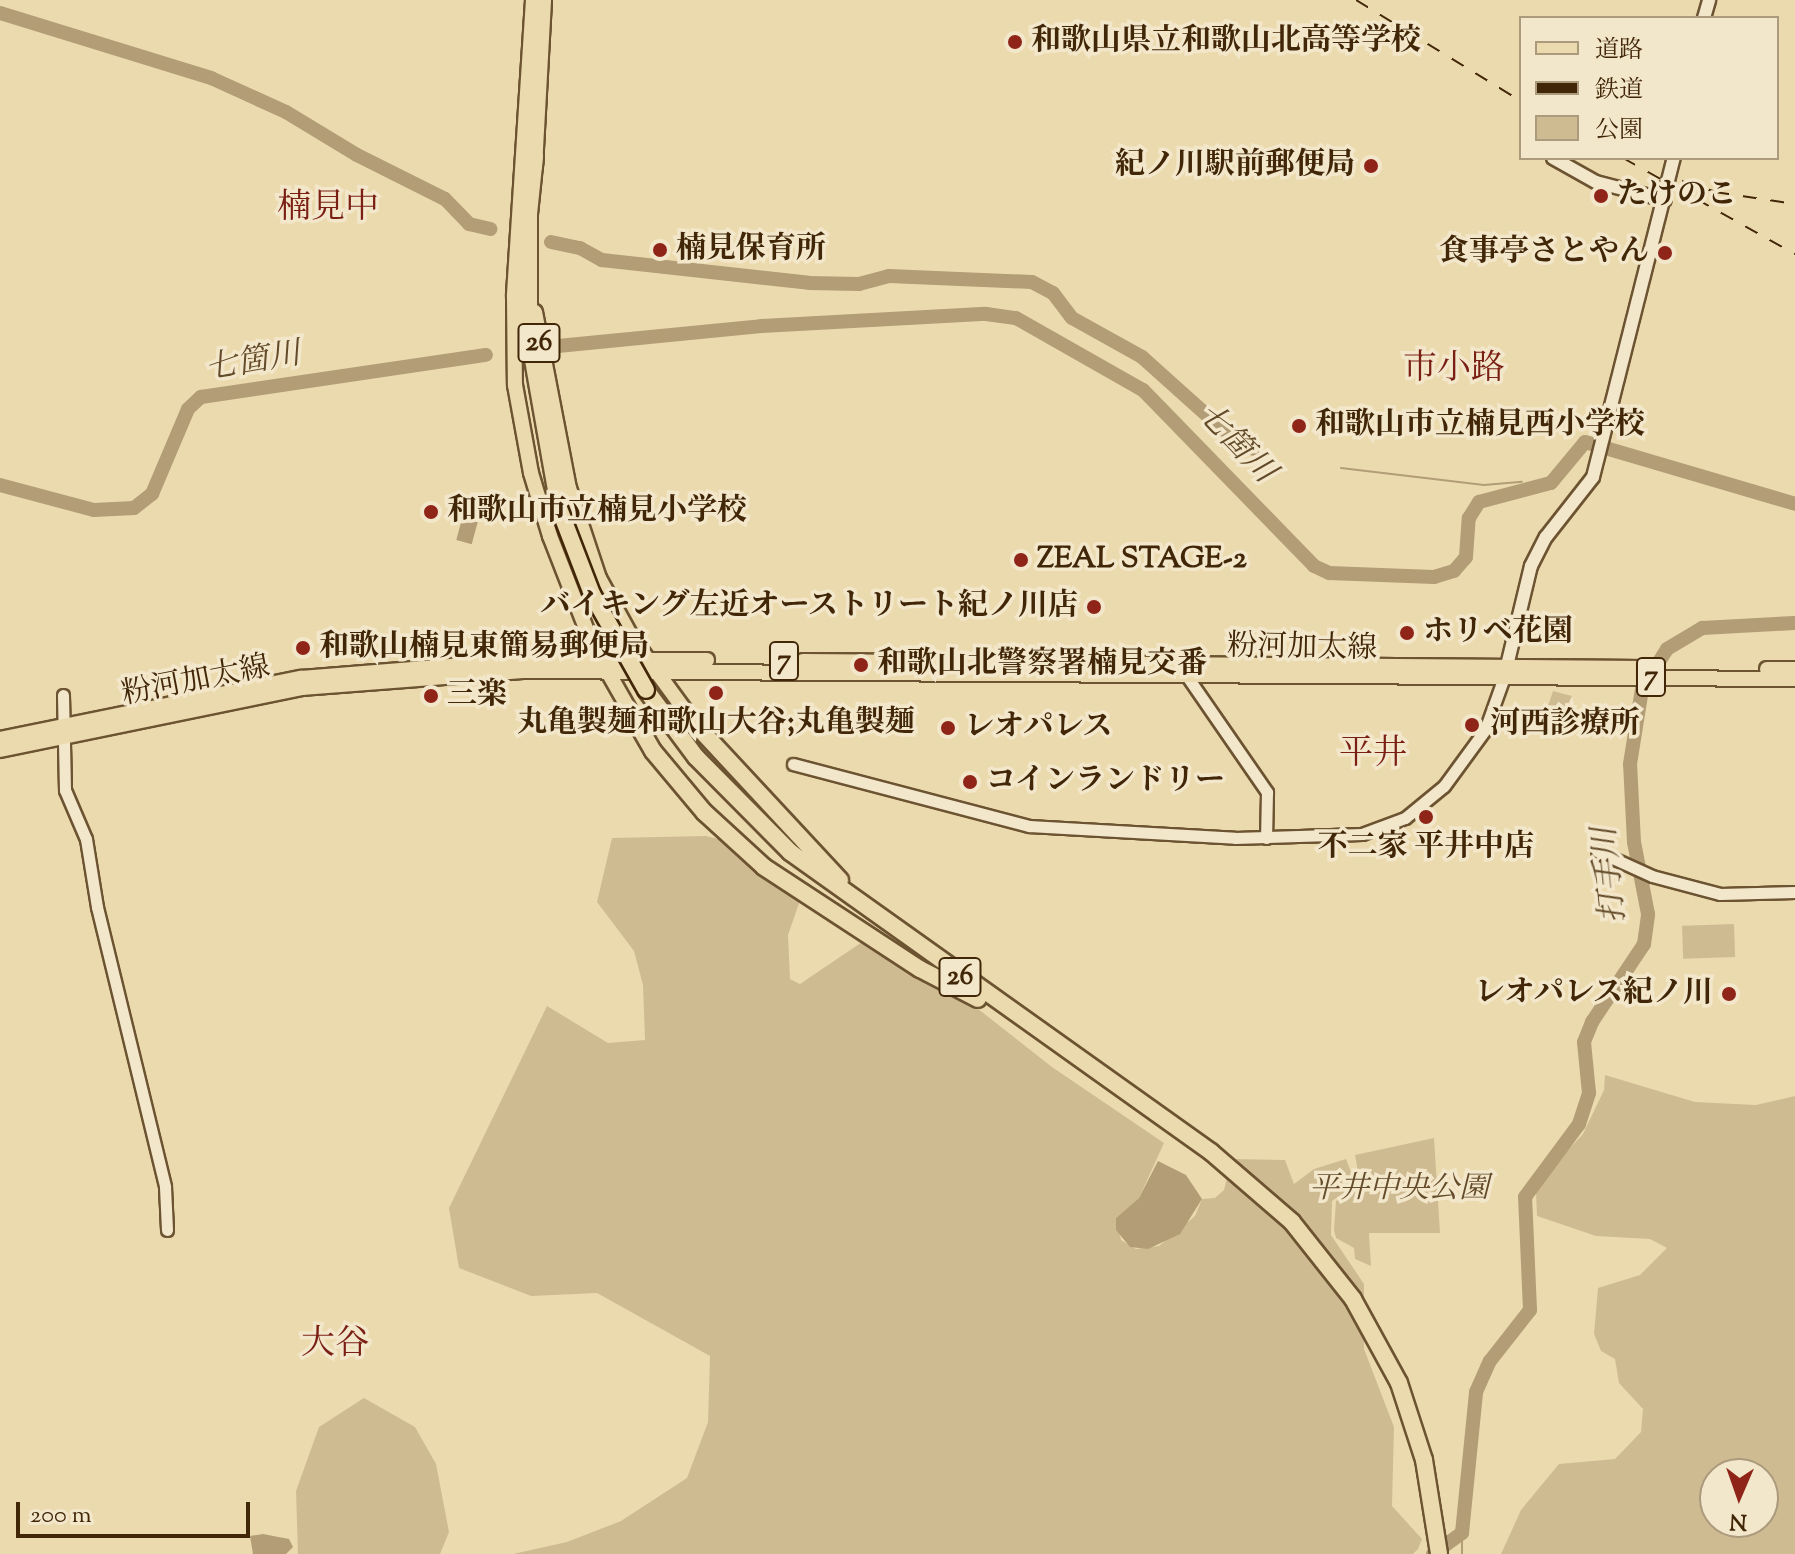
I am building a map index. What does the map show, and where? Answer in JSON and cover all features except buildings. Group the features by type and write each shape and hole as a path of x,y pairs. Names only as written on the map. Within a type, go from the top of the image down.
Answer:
{"highway":[{"name":"26","path":"535,156 529,214 529,337 559,508"},
{"name":"26","path":"520,221 522,337 529,400 559,508 592,594 646,690 696,757 764,829 892,927 1222,1161 1292,1222 1324,1258 1380,1344 1399,1383 1424,1460 1437,1523 1439,1554"},
{"path":"634,718 653,751 704,812 764,867 920,969 1029,1026"},
{"path":"695,724 794,834 892,927"}],"main road":[{"name":"26","path":"533,0 514,296 515,385 531,473 550,536 602,664"},
{"name":"26","path":"544,0 532,274 537,336 581,525 615,612 651,665"},
{"path":"1557,160 1596,182 1665,200"},
{"path":"1506,672 1531,566 1546,537 1588,488 1674,160"},
{"path":"602,664 634,718"},
{"name":"粉河加太線","path":"0,739 302,688 602,664 1727,673 1795,669"},
{"path":"651,665 695,724"},
{"name":"粉河加太線","path":"1727,673 1795,679"},
{"name":"粉河加太線","path":"0,750 63,729"}],"street":[{"path":"1182,669 1267,792 1266,838"},
{"path":"793,764 1010,823 1266,838 1362,834 1384,829 1422,807 1485,730 1506,672"},
{"path":"63,695 65,790 86,839 97,907 165,1187 167,1230"},
{"path":"1597,851 1628,861 1646,872 1732,896 1795,892"}],"green space":[{"path":"1553,691 1572,696 1561,718 1545,715"},
{"path":"706,836 746,846 804,889 788,935 790,979 800,984 868,938 954,990 1052,1067 1164,1143 1139,1198 1116,1218 1121,1240 1136,1249 1159,1246 1195,1216 1202,1199 1215,1198 1224,1190 1232,1159 1285,1160 1294,1184 1314,1169 1346,1159 1356,1185 1332,1201 1331,1235 1364,1284 1364,1349 1394,1427 1392,1506 1422,1539 1413,1554 513,1554 567,1542 621,1521 687,1478 708,1422 710,1356 597,1293 531,1296 459,1268 449,1208 547,1006 608,1043 645,1040 643,985 634,951 597,902 612,838"},
{"path":"1734,924 1735,957 1683,959 1682,926"},
{"path":"1605,1075 1695,1102 1756,1105 1795,1096 1795,1554 1501,1554 1521,1510 1559,1464 1615,1459 1641,1432 1643,1409 1619,1383 1615,1359 1601,1351 1594,1334 1598,1288 1640,1275 1667,1248 1650,1239 1596,1236 1537,1216 1536,1193 1542,1178 1583,1134 1604,1090"},
{"name":"平井中央公園","path":"1434,1138 1440,1233 1369,1233 1371,1266 1355,1259 1354,1248 1336,1238 1334,1230 1336,1201 1361,1188 1355,1155"},
{"path":"364,1398 415,1427 436,1464 449,1532 440,1554 298,1554 296,1491 319,1427"}],"shaded area":[{"path":"463,515 478,519 472,544 456,540"},
{"path":"1158,1161 1186,1175 1202,1199 1180,1234 1148,1249 1130,1247 1116,1230 1116,1218 1139,1198"},
{"path":"263,1534 289,1539 293,1547 286,1554 253,1554 250,1536"}],"waterway":[{"path":"0,13 211,78 286,112 357,155 445,199 469,224 490,229"},
{"path":"551,242 580,248 602,260 809,283 859,284 889,276 1032,282 1053,293 1072,318 1142,357 1221,428 1253,449"},
{"name":"七箇川","path":"558,346 761,326 986,314 1016,318 1143,390 1314,566 1329,573 1434,577 1454,571 1466,557 1469,518 1479,502 1551,483 1585,442 1795,504"},
{"name":"七箇川","path":"0,485 94,510 134,508 152,494 188,409 201,397 486,355"},
{"path":"1341,468 1484,485 1522,482"},
{"name":"七箇川","path":"1531,487 1536,491"},
{"name":"打手川","path":"1433,1554 1462,1533 1476,1392 1490,1361 1530,1310 1525,1197 1579,1124 1589,1093 1584,1042 1592,1022 1644,944 1648,914 1634,842 1630,764 1642,689 1667,649 1702,628 1795,623"},
{"path":"1462,1533 1462,1554"}],"railway":[{"path":"1356,0 1519,100"},
{"path":"1627,160 1795,254"},
{"path":"1682,181 1715,192 1795,204"}],"place":[{"name":"和歌山県立和歌山北高等学校","path":"1015,42"},
{"name":"紀ノ川駅前郵便局","path":"1371,166"},
{"name":"たけのこ","path":"1601,196"},
{"name":"楠見保育所","path":"660,250"},
{"name":"食事亭さとやん","path":"1665,253"},
{"name":"和歌山市立楠見西小学校","path":"1299,426"},
{"name":"和歌山市立楠見小学校","path":"431,512"},
{"name":"ZEAL STAGE-2","path":"1021,560"},
{"name":"バイキング左近オーストリート紀ノ川店","path":"1094,607"},
{"name":"ホリベ花園","path":"1407,633"},
{"name":"和歌山楠見東簡易郵便局","path":"303,648"},
{"name":"和歌山北警察署楠見交番","path":"861,665"},
{"name":"丸亀製麺和歌山大谷;丸亀製麺","path":"716,693"},
{"name":"三楽","path":"431,696"},
{"name":"河西診療所","path":"1472,725"},
{"name":"レオパレス","path":"948,728"},
{"name":"コインランドリー","path":"970,782"},
{"name":"不二家 平井中店","path":"1426,817"},
{"name":"レオパレス紀ノ川","path":"1729,994"}],"district":[{"name":"楠見中","path":"328,209"},
{"name":"市小路","path":"1454,370"},
{"name":"平井","path":"1373,755"},
{"name":"大谷","path":"335,1345"}]}
